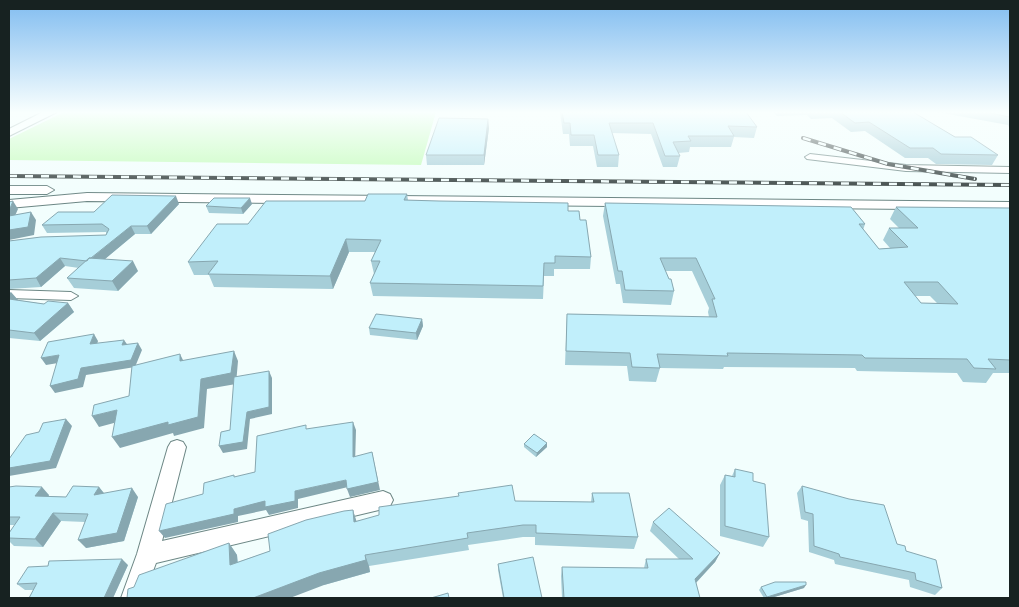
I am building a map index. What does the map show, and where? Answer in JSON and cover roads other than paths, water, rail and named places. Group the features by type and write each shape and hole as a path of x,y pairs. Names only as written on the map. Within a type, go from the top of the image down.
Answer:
{"main road":[{"path":"9,190 272,196 1010,206"},
{"path":"9,204 87,197 272,196 1010,202"}],"street":[{"path":"810,157 906,168 1010,170"},
{"path":"9,294 71,296"},
{"path":"132,598 148,554 177,447"},
{"path":"148,554 383,500"}],"railway":[{"path":"811,140 888,164 975,179"},
{"path":"9,176 1010,185"}]}
